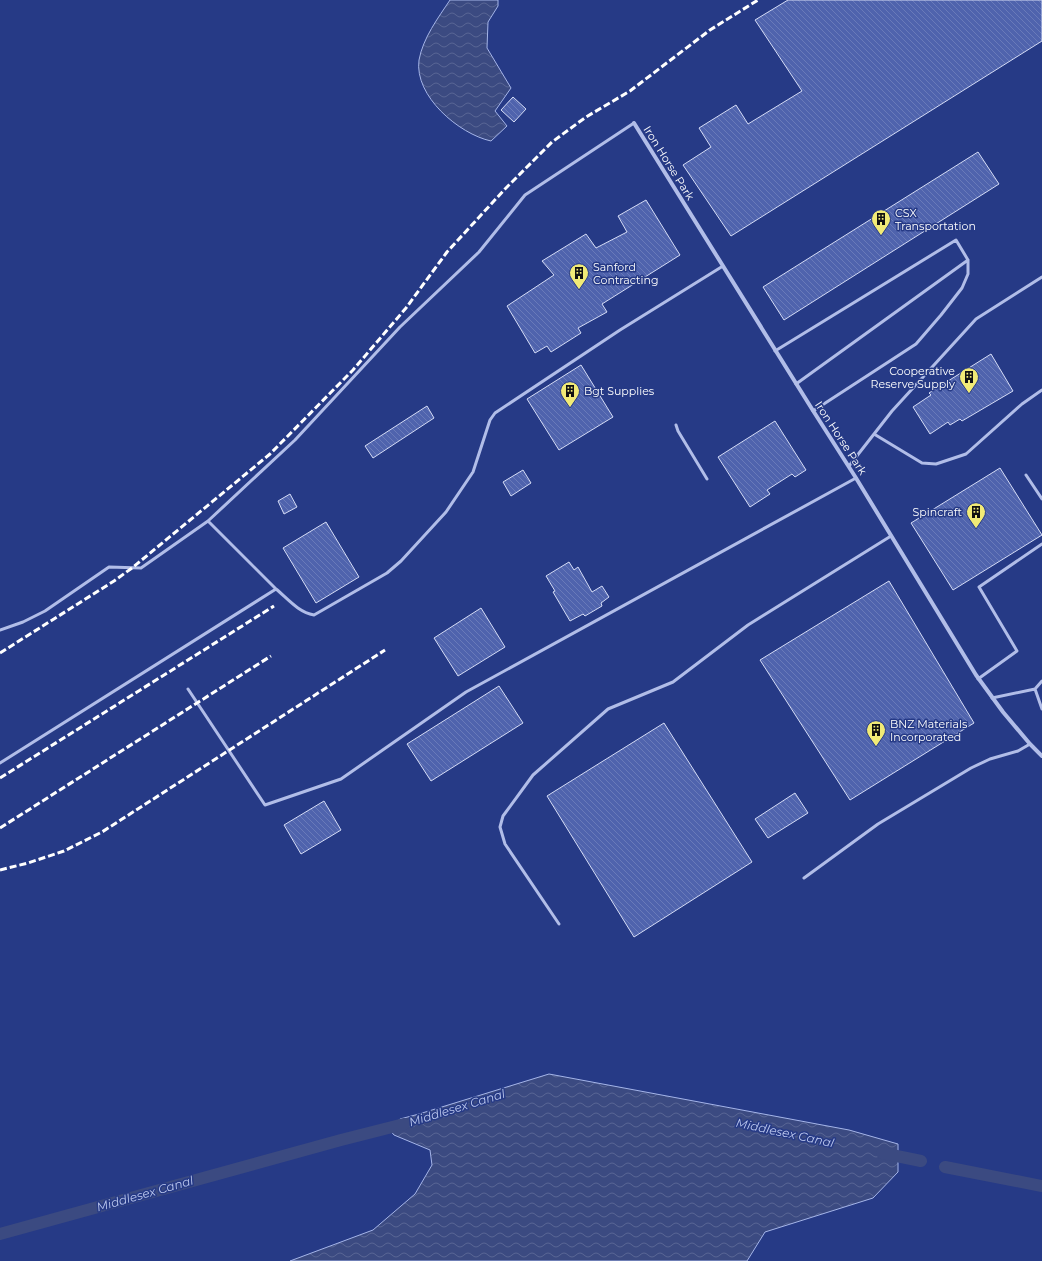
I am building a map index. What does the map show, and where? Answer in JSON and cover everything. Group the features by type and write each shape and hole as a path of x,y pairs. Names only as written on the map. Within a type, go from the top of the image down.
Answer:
{"street":[{"name":"Iron Horse Park","path":"634,123 775,351 849,466 978,679 1030,744 1042,756"}],"lane":[{"path":"0,630 23,622 45,611 109,567 141,568 208,521 295,440 400,327 479,252 525,195 634,123"},
{"path":"775,351 956,240 968,260 968,274 962,288 916,344 813,411"},
{"path":"796,384 968,260"},
{"path":"208,521 299,610 304,613 314,615 387,573 446,512 473,472 489,424 496,413 620,330 722,266"},
{"path":"849,466 892,411 976,319 1042,276"},
{"path":"874,434 922,463 936,464 966,454 1022,404 1042,390"},
{"path":"676,425 678,431 707,479"},
{"path":"1026,475 1042,499"},
{"path":"188,688 265,805 341,779 466,692 856,478"},
{"path":"559,924 505,844 500,827 503,816 533,775 608,709 673,682 748,625 891,536"},
{"path":"978,679 1017,651 979,587 1042,544"},
{"path":"0,763 276,589"},
{"path":"992,698 1035,689 1042,681"},
{"path":"1035,689 1042,709"},
{"path":"804,878 878,824 971,768 990,759 1018,751 1030,744"}],"water":[{"path":"450,0 498,0 498,6 488,22 487,48 511,88 495,111 507,126 491,141 466,130 453,122 441,111 431,100 419,74 419,60 424,44 432,28"},
{"path":"549,1074 849,1130 898,1144 898,1172 873,1198 765,1232 747,1261 290,1261 373,1230 415,1194 432,1165 430,1150 394,1135 389,1129 400,1119"}],"building":[{"path":"788,0 1042,0 1042,41 731,236 683,165 711,147 699,128 736,105 748,124 802,91 755,20"},
{"path":"513,97 526,109 514,122 501,110"},
{"name":"CSX Transportation","path":"978,152 999,184 784,320 763,287"},
{"name":"Sanford Contracting","path":"646,200 680,255 602,304 607,312 578,328 581,333 551,352 547,346 535,353 507,306 554,275 542,261 586,234 596,248 627,232 618,216"},
{"name":"Cooperative Reserve Supply","path":"991,354 1013,391 962,421 960,419 950,425 948,422 930,434 913,407 931,395 929,393"},
{"name":"Bgt Supplies","path":"581,365 613,417 559,450 527,399"},
{"path":"427,406 434,418 373,458 365,446"},
{"path":"775,421 806,470 795,477 792,474 767,490 770,494 750,507 718,457"},
{"name":"Spincraft","path":"1000,468 1042,535 953,590 911,523"},
{"path":"523,470 531,483 511,496 503,482"},
{"path":"290,494 297,507 284,514 278,501"},
{"path":"326,522 359,577 316,603 283,548"},
{"path":"569,562 574,570 578,567 592,592 602,586 609,597 601,603 602,606 585,616 583,614 570,621 553,592 555,591 546,576"},
{"path":"889,581 974,723 850,800 760,660"},
{"path":"481,608 505,647 458,676 434,638"},
{"path":"499,686 523,723 431,781 407,744"},
{"path":"664,723 752,862 634,937 547,796"},
{"path":"795,793 808,813 768,838 755,819"},
{"path":"324,801 341,830 301,854 284,825"}],"waterway":[{"name":"Middlesex Canal","path":"0,1234 404,1124"},
{"name":"Middlesex Canal","path":"882,1153 921,1161"},
{"name":"Middlesex Canal","path":"945,1167 1042,1186"}],"railway":[{"path":"0,653 132,568 270,454 353,370 406,308 447,252 505,189 552,142 586,117 630,91 710,30 758,0"},
{"path":"0,778 274,606"},
{"path":"0,870 28,863 64,851 102,832 385,650"},
{"path":"0,828 271,656"}],"place":[{"name":"CSX Transportation","path":"881,236"},
{"name":"Sanford Contracting","path":"579,290"},
{"name":"Cooperative Reserve Supply","path":"969,394"},
{"name":"Bgt Supplies","path":"570,408"},
{"name":"Spincraft","path":"976,529"},
{"name":"BNZ Materials Incorporated","path":"876,747"}]}
